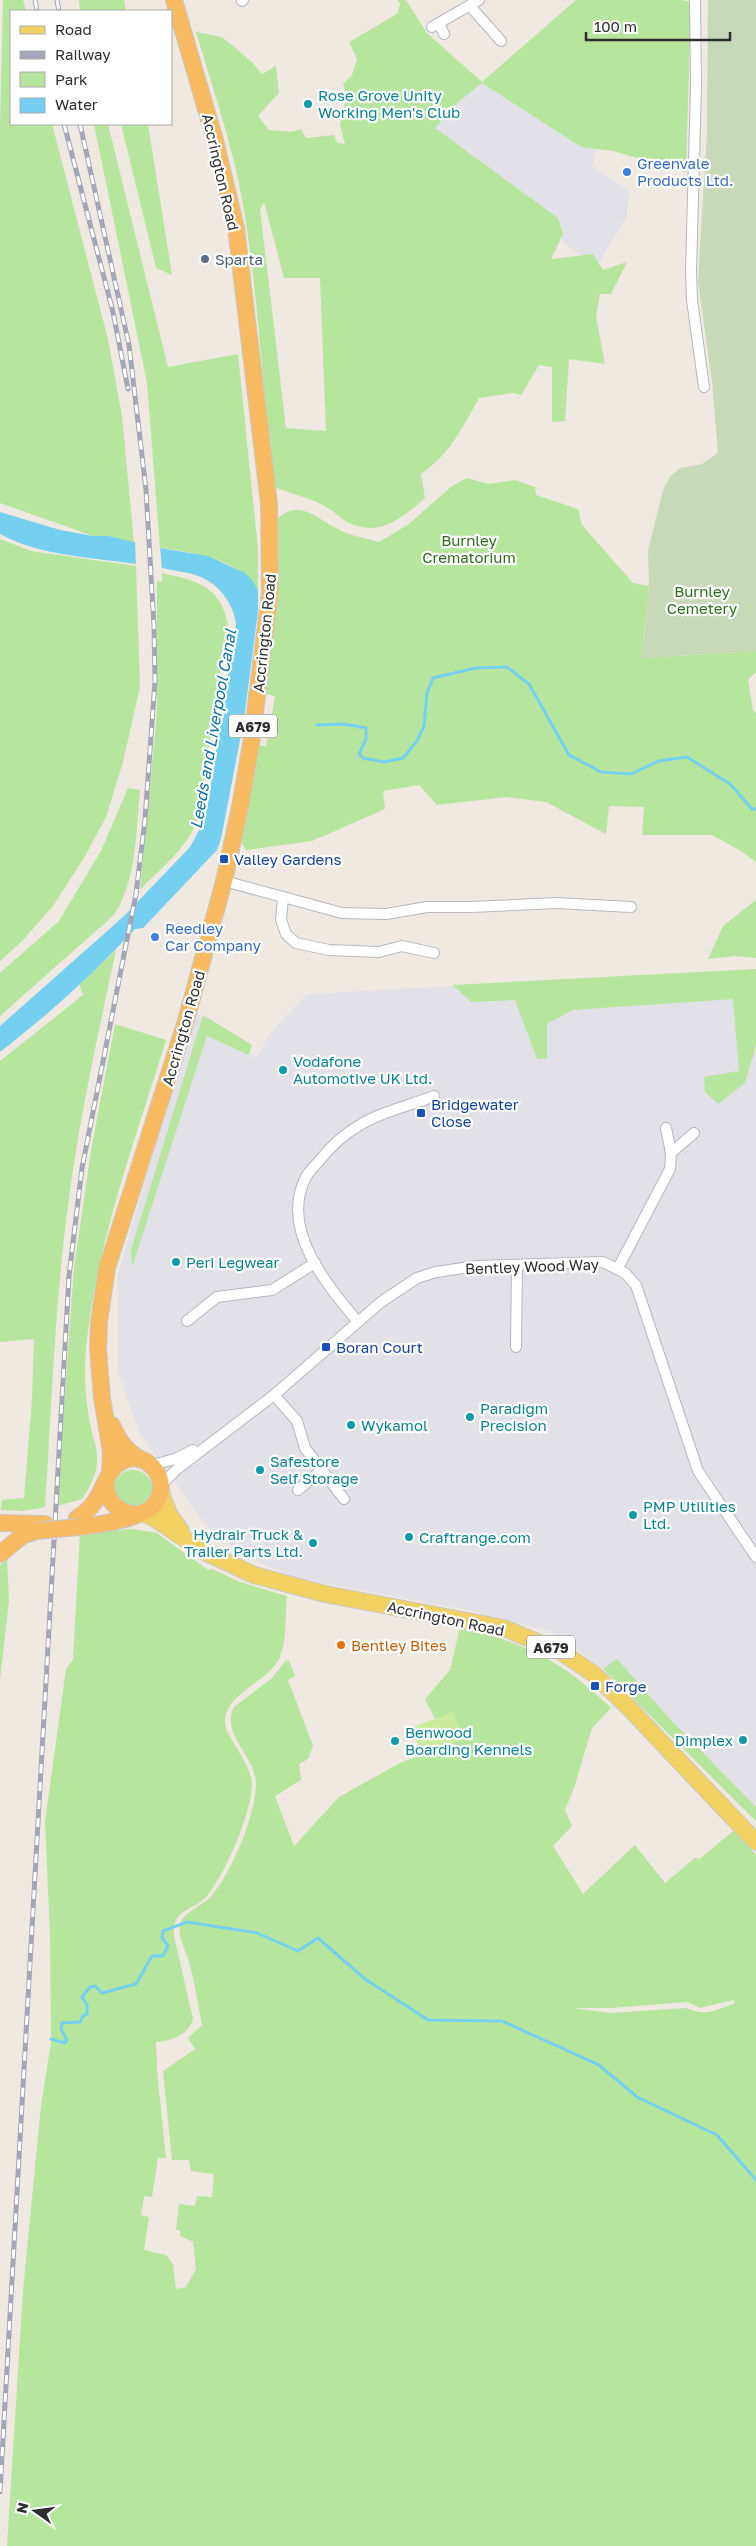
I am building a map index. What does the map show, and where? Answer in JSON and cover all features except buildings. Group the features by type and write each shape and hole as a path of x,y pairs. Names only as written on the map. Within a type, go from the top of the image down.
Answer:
{"highway":[{"name":"Accrington Road","path":"108,1478 111,1452 98,1349 102,1297 107,1268 185,1024 224,881 250,746 270,593 269,504 236,228 215,140 174,0"},
{"name":"Accrington Road","path":"104,1404 119,1441 130,1453 147,1463"},
{"name":"A679","path":"78,1523 92,1507 108,1478 123,1461 147,1463 157,1471 161,1489"},
{"name":"A679","path":"108,1478 106,1491 114,1506 121,1511 139,1514"},
{"path":"0,1528 116,1521 150,1509 161,1489"},
{"path":"0,1523 40,1527"},
{"path":"0,1554 22,1536 40,1527"}],"main road":[{"name":"Accrington Road","path":"161,1489 169,1514 186,1538"},
{"name":"Accrington Road","path":"139,1514 154,1518 186,1538 203,1552 219,1560 274,1581 325,1594 504,1628 561,1652 594,1674 628,1707 756,1842"}],"street":[{"path":"444,34 436,25 479,0"},
{"path":"695,0 696,86 691,271 692,300 704,388"},
{"path":"470,6 501,41"},
{"path":"224,881 342,913 386,914 427,907 472,908 556,903 631,907"},
{"path":"283,898 281,920 286,934 296,943 329,950 379,952 402,946 434,953"},
{"path":"358,1322 326,1283 307,1249 299,1226 300,1198 306,1177 333,1144 361,1124 434,1096"},
{"path":"618,1268 670,1169 671,1153 666,1128"},
{"path":"671,1153 694,1133"},
{"name":"Bentley Wood Way","path":"161,1489 177,1469 274,1395 394,1292 417,1278 436,1272 476,1266 603,1262 618,1268 636,1285 698,1471 756,1557"},
{"path":"187,1320 217,1297 272,1290 315,1264"},
{"path":"516,1347 517,1265"},
{"path":"274,1395 297,1420 305,1448 344,1499"},
{"name":"Bentley Wood Way","path":"147,1463 174,1459 210,1443"},
{"path":"298,1490 322,1470"}],"shaded area":[{"path":"482,83 581,147 596,149 592,167 629,191 627,216 596,268 562,241 562,227 558,218 434,128 458,102"},
{"path":"756,969 756,1807 670,1719 617,1659 603,1669 552,1632 467,1610 292,1577 242,1555 204,1523 140,1434 118,1373 118,1273 195,1012 256,1058 271,1032 307,994"}],"green space":[{"path":"3,0 23,0 26,10 10,10 10,125 52,125 108,339 122,416 134,543 108,536 93,536 0,503 0,124"},
{"path":"79,0 124,0 126,10 80,10"},
{"path":"397,0 406,0 427,33 482,82 576,0 682,0 691,2 686,172 650,164 644,160 613,151 581,147 482,83 458,102 435,128 558,218 563,234 551,259 593,254 603,270 627,262 611,294 600,294 596,317 605,364 569,359 565,421 552,422 552,367 539,365 521,395 513,393 479,398 448,449 421,474 425,498 407,513 389,524 369,528 347,522 322,505 274,487 270,473 256,305 243,204 228,139 196,32 222,37 252,62 262,74 276,66 279,93 258,116 269,130 291,132 301,129 306,138 334,135 337,143 345,144 340,125 347,95 343,84 352,75 357,59 349,42 397,14 400,4","holes":["264,202 284,278 320,278 326,431 286,428 260,209"]},
{"name":"Burnley Cemetery","path":"708,0 756,0 756,651 641,658 649,586 648,550 663,490 671,475 681,468 702,464 718,453 712,381 698,281 707,132"},
{"path":"94,125 108,125 168,367 238,354 258,549 258,591 251,580 229,564 201,555 160,548 147,383"},
{"path":"121,125 148,125 172,275 156,268"},
{"name":"Burnley Crematorium","path":"467,478 488,484 515,480 535,487 536,495 578,509 582,525 633,583 649,586 641,658 756,651 756,672 748,680 753,710 756,713 756,862 712,835 642,835 644,807 609,806 606,834 546,802 507,797 437,805 419,785 383,791 385,809 312,841 246,850 239,839 255,745 266,746 275,696 263,693 273,523 290,511 304,511 345,532 379,542 409,524 452,486"},
{"path":"0,539 31,551 136,566 140,687 123,762 106,817 85,856 53,906 22,941 0,961"},
{"path":"162,573 196,582 213,593 219,601 228,625 196,823 186,842 140,890 157,712 157,581 162,582"},
{"path":"128,788 140,790 136,837 128,885 115,914 0,1016 0,973 59,921 101,851"},
{"path":"756,900 756,958 735,956 708,959 723,926"},
{"path":"116,950 85,1100 74,1161 65,1230 57,1309 45,1507 23,1511 1,1510 2,1500 24,1498 32,1399 34,1339 0,1342 0,1061 83,995 79,984"},
{"path":"756,969 756,1045 745,1083 718,1104 705,1092 704,1077 739,1071 733,999 573,1010 547,1024 547,1058 537,1059 515,1000 471,1002 453,985"},
{"path":"203,1015 252,1045 249,1055 207,1036 132,1267 131,1250"},
{"path":"115,1024 166,1040 118,1192 98,1270 91,1309 86,1348 85,1378 87,1408 97,1453 95,1474 91,1485 82,1499 57,1506 74,1267 92,1145"},
{"path":"133,1470 140,1471 146,1476 151,1482 151,1496 146,1502 140,1507 133,1508 126,1507 120,1502 115,1496 114,1489 115,1482 120,1476 126,1471"},
{"path":"132,1529 157,1533 208,1570 212,1569 240,1582 287,1596 285,1635 280,1657 265,1675 235,1699 228,1708 225,1719 227,1731 244,1760 251,1778 249,1805 244,1822 229,1859 212,1889 199,1903 179,1916 174,1927 174,1936 193,2019 191,2025 179,2036 156,2042 166,2158 158,2158 152,2197 144,2196 141,2215 149,2217 144,2250 166,2255 173,2264 176,2289 186,2287 196,2269 193,2242 180,2236 180,2231 176,2230 179,2204 195,2206 197,2196 212,2197 214,2174 191,2171 189,2160 172,2160 163,2071 195,2049 188,2038 202,2025 192,1972 179,1929 185,1916 209,1898 221,1883 242,1842 252,1812 255,1798 255,1775 235,1737 231,1717 234,1707 272,1678 286,1660 289,1661 295,1676 288,1680 313,1746 308,1759 299,1764 301,1780 275,1796 294,1846 339,1797 400,1763 462,1739 453,1712 435,1719 425,1699 450,1670 460,1627 505,1640 542,1656 575,1677 611,1708 592,1728 574,1788 565,1810 572,1826 553,1846 583,1894 635,1845 665,1883 696,1857 698,1860 702,1857 734,1830 756,1855 756,2546 7,2546 23,2291 41,2106 51,2042 50,1936 45,1822 66,1669 73,1660 80,1532","holes":["734,2000 735,2003 705,2012 686,2008 611,2013 572,2008 611,2008 687,2002 700,2008"]},
{"path":"7,1557 9,1600 0,1680 0,1566"},
{"path":"617,1659 670,1719 756,1807 756,1821 603,1669"},
{"path":"453,1712 463,1739 422,1755 411,1728"}],"water":[{"path":"0,512 60,530 93,536 108,536 160,548 208,556 245,573 253,581 258,591 258,611 244,719 221,839 217,850 143,928 135,929 70,993 0,1052 0,1026 123,917 190,847 203,823 208,803 236,624 235,617 225,596 214,585 201,577 151,566 61,554 18,543 0,534"}],"pier":[{"path":"135,540 160,546 162,570 136,566"}],"waterway":[{"path":"317,725 344,724 366,728 366,739 359,754 363,758 384,762 403,758 417,741 424,726 427,693 433,678 476,668 507,667 529,684 569,755 601,772 631,774 659,761 687,757 730,784 752,809 756,809"},
{"path":"51,2039 65,2043 67,2040 61,2029 62,2023 80,2022 83,2016 87,2014 87,2005 82,1997 90,1987 95,1986 102,1993 136,1984 152,1956 163,1956 168,1946 162,1938 163,1931 187,1922 257,1933 298,1951 318,1938 365,1979 428,2020 502,2021 599,2065 637,2097 717,2135 756,2180"}],"railway":[{"path":"35,0 37,10"},
{"path":"57,0 59,10"},
{"path":"64,125 113,312 128,389"},
{"path":"0,2492 69,1276 82,1168 136,894 145,820 155,681 154,626 146,490 129,345 80,125"}],"place":[{"name":"Rose Grove Unity Working Men's Club","path":"308,104"},
{"name":"Greenvale Products Ltd.","path":"627,172"},
{"name":"Sparta","path":"205,259"},
{"name":"Valley Gardens","path":"224,859"},
{"name":"Reedley Car Company","path":"155,937"},
{"name":"Vodafone Automotive UK Ltd.","path":"283,1070"},
{"name":"Bridgewater Close","path":"421,1113"},
{"name":"Peri Legwear","path":"176,1262"},
{"name":"Boran Court","path":"326,1347"},
{"name":"Paradigm Precision","path":"470,1417"},
{"name":"Wykamol","path":"351,1425"},
{"name":"Safestore Self Storage","path":"260,1470"},
{"name":"PMP Utilities Ltd.","path":"633,1515"},
{"name":"Craftrange.com","path":"409,1537"},
{"name":"Hydrair Truck & Trailer Parts Ltd.","path":"313,1543"},
{"name":"Bentley Bites","path":"341,1645"},
{"name":"Forge","path":"595,1686"},
{"name":"Dimplex","path":"743,1740"},
{"name":"Benwood Boarding Kennels","path":"395,1741"}],"water label":[{"name":"Leeds and Liverpool Canal","path":"213,729"}]}
